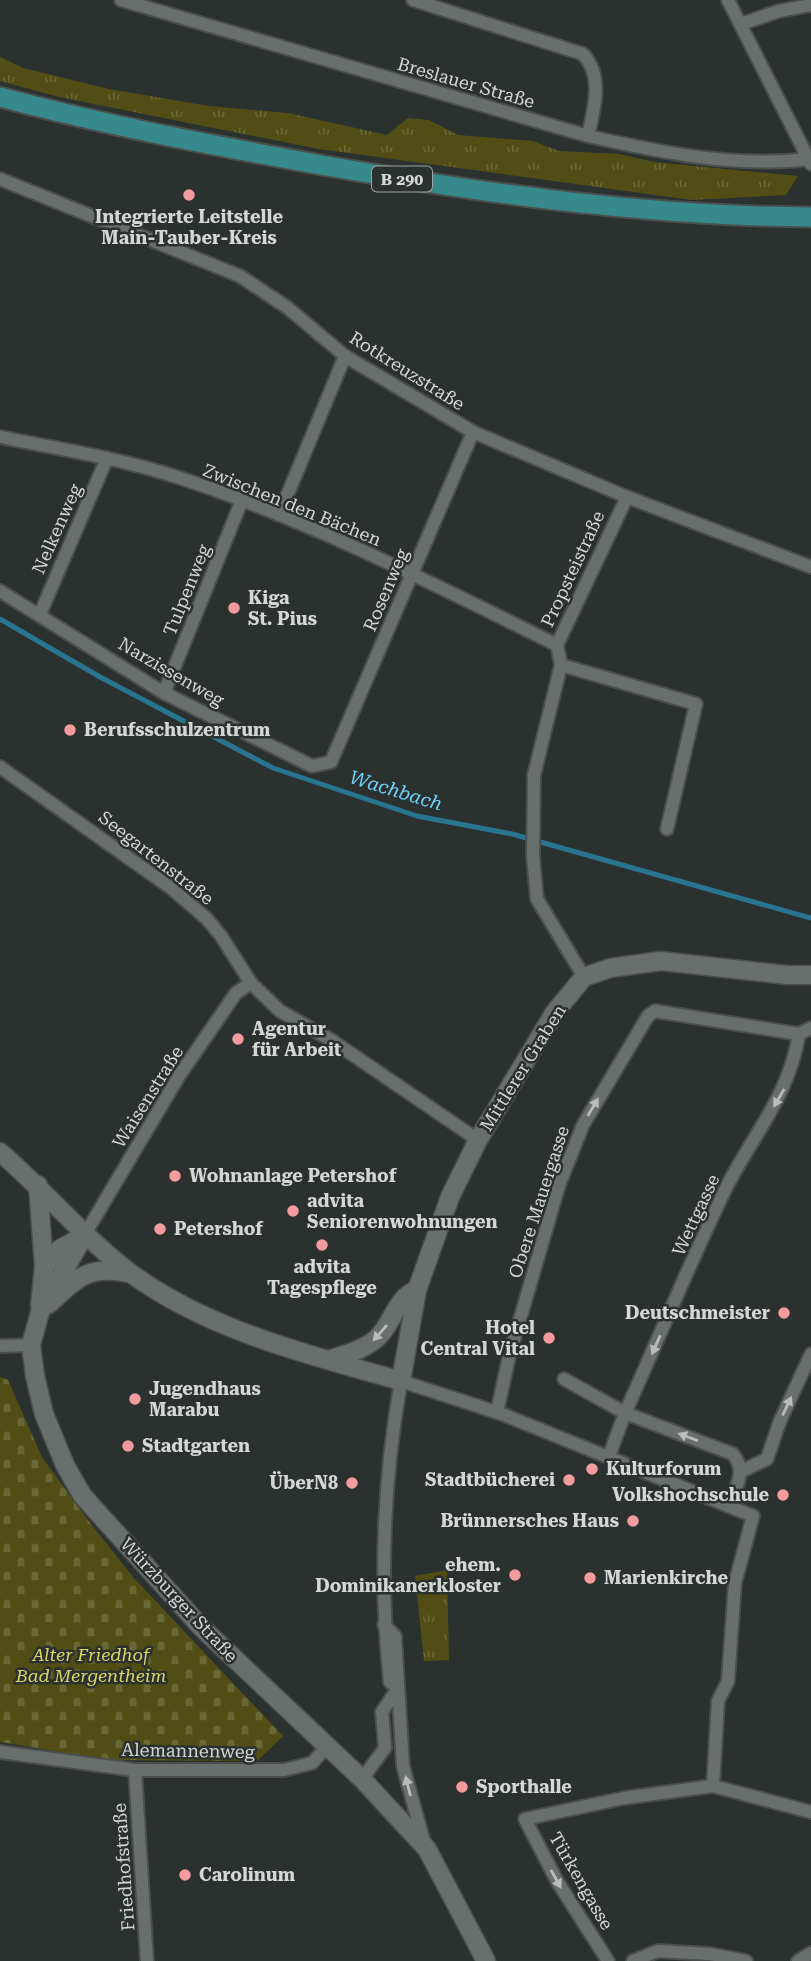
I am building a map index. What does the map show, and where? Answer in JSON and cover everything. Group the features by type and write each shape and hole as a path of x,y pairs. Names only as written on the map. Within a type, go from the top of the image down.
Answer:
{"main road":[{"name":"B 290","path":"0,97 206,145 478,192 599,207 744,216 811,216"}],"street":[{"name":"Breslauer Straße","path":"121,0 588,136 659,152 775,163 809,162"},
{"path":"413,0 583,54 595,74 595,103 588,136"},
{"path":"728,0 809,162"},
{"path":"741,24 779,10 811,5"},
{"name":"Rotkreuzstraße","path":"0,178 240,276 288,308 345,356 473,432 627,496 811,567"},
{"path":"279,514 345,356"},
{"name":"Rosenweg","path":"331,762 473,432"},
{"name":"Zwischen den Bächen","path":"0,437 107,458 242,500 412,573 557,645"},
{"name":"Nelkenweg","path":"40,614 107,458"},
{"name":"Propsteistraße","path":"584,977 537,900 533,856 534,775 561,665 557,645 627,496"},
{"name":"Tulpenweg","path":"164,693 242,500"},
{"name":"Narzissenweg","path":"0,591 164,693 312,766 331,762"},
{"path":"561,665 696,704 667,829"},
{"name":"Seegartenstraße","path":"0,767 171,888 221,936 251,983 279,1011 331,1040 478,1140"},
{"path":"584,977 610,968 662,961 787,975 811,975"},
{"name":"Mittlerer Graben","path":"401,1381 417,1290 450,1197 478,1140 555,1012 584,977"},
{"name":"Waisenstraße","path":"85,1236 179,1076 236,993 251,983"},
{"name":"Obere Mauergasse","path":"497,1412 509,1357 559,1185 583,1125 648,1016 655,1011 805,1031"},
{"name":"Wettgasse","path":"609,1456 625,1413 725,1191 784,1089 805,1031"},
{"path":"0,1152 38,1185 85,1236 131,1273 220,1322 329,1360 497,1412 753,1516 735,1583 728,1681 718,1701 713,1786 811,1812"},
{"path":"38,1185 44,1267 40,1312"},
{"path":"44,1267 60,1249 85,1236"},
{"name":"Würzburger Straße","path":"85,1236 40,1312 31,1345 44,1414 65,1465 82,1495 201,1627 362,1779 427,1849 486,1961"},
{"path":"40,1312 77,1279 97,1269 131,1273"},
{"path":"329,1360 364,1348 379,1337 405,1294 417,1290"},
{"path":"0,1346 31,1345"},
{"path":"742,1471 767,1459 780,1421 811,1354"},
{"path":"564,1378 625,1413 733,1454 741,1464 742,1471 730,1506"},
{"path":"401,1381 387,1456 383,1518 384,1625 395,1636 403,1766 427,1849"},
{"path":"362,1779 385,1748 382,1712 398,1688"},
{"name":"Alemannenweg","path":"0,1752 135,1770 284,1770 312,1763 327,1746"},
{"name":"Friedhofstraße","path":"135,1770 147,1961"},
{"name":"Türkengasse","path":"608,1961 557,1881 525,1819 624,1798 713,1786"},
{"path":"633,1961 659,1951 710,1954 746,1961"},
{"path":"798,1961 811,1953"}],"green space":[{"path":"0,57 23,68 109,89 209,106 288,113 387,135 408,118 429,120 458,135 533,141 559,151 619,154 654,162 798,176 786,195 692,200 319,149 59,97 0,81"},
{"name":"Alter Friedhof Bad Mergentheim","path":"0,1377 8,1380 42,1457 84,1515 133,1577 283,1736 257,1761 109,1760 0,1742"},
{"path":"447,1570 449,1660 424,1661 415,1576"}],"waterway":[{"name":"Wachbach","path":"0,619 100,677 273,768 417,816 512,834 811,918"}],"place":[{"name":"Integrierte Leitstelle Main-Tauber-Kreis","path":"189,195"},
{"name":"Kiga St. Pius","path":"234,608"},
{"name":"Berufsschulzentrum","path":"70,730"},
{"name":"Agentur für Arbeit","path":"238,1039"},
{"name":"Wohnanlage Petershof","path":"175,1176"},
{"name":"advita Seniorenwohnungen","path":"293,1211"},
{"name":"Petershof","path":"160,1229"},
{"name":"advita Tagespflege","path":"322,1245"},
{"name":"Deutschmeister","path":"784,1313"},
{"name":"Hotel Central Vital","path":"549,1338"},
{"name":"Jugendhaus Marabu","path":"135,1399"},
{"name":"Stadtgarten","path":"128,1446"},
{"name":"Kulturforum","path":"592,1469"},
{"name":"Stadtbücherei","path":"569,1480"},
{"name":"ÜberN8","path":"352,1483"},
{"name":"Volkshochschule","path":"783,1495"},
{"name":"Brünnersches Haus","path":"633,1521"},
{"name":"ehem. Dominikanerkloster","path":"515,1575"},
{"name":"Marienkirche","path":"590,1578"},
{"name":"Sporthalle","path":"462,1787"},
{"name":"Carolinum","path":"185,1875"}]}
